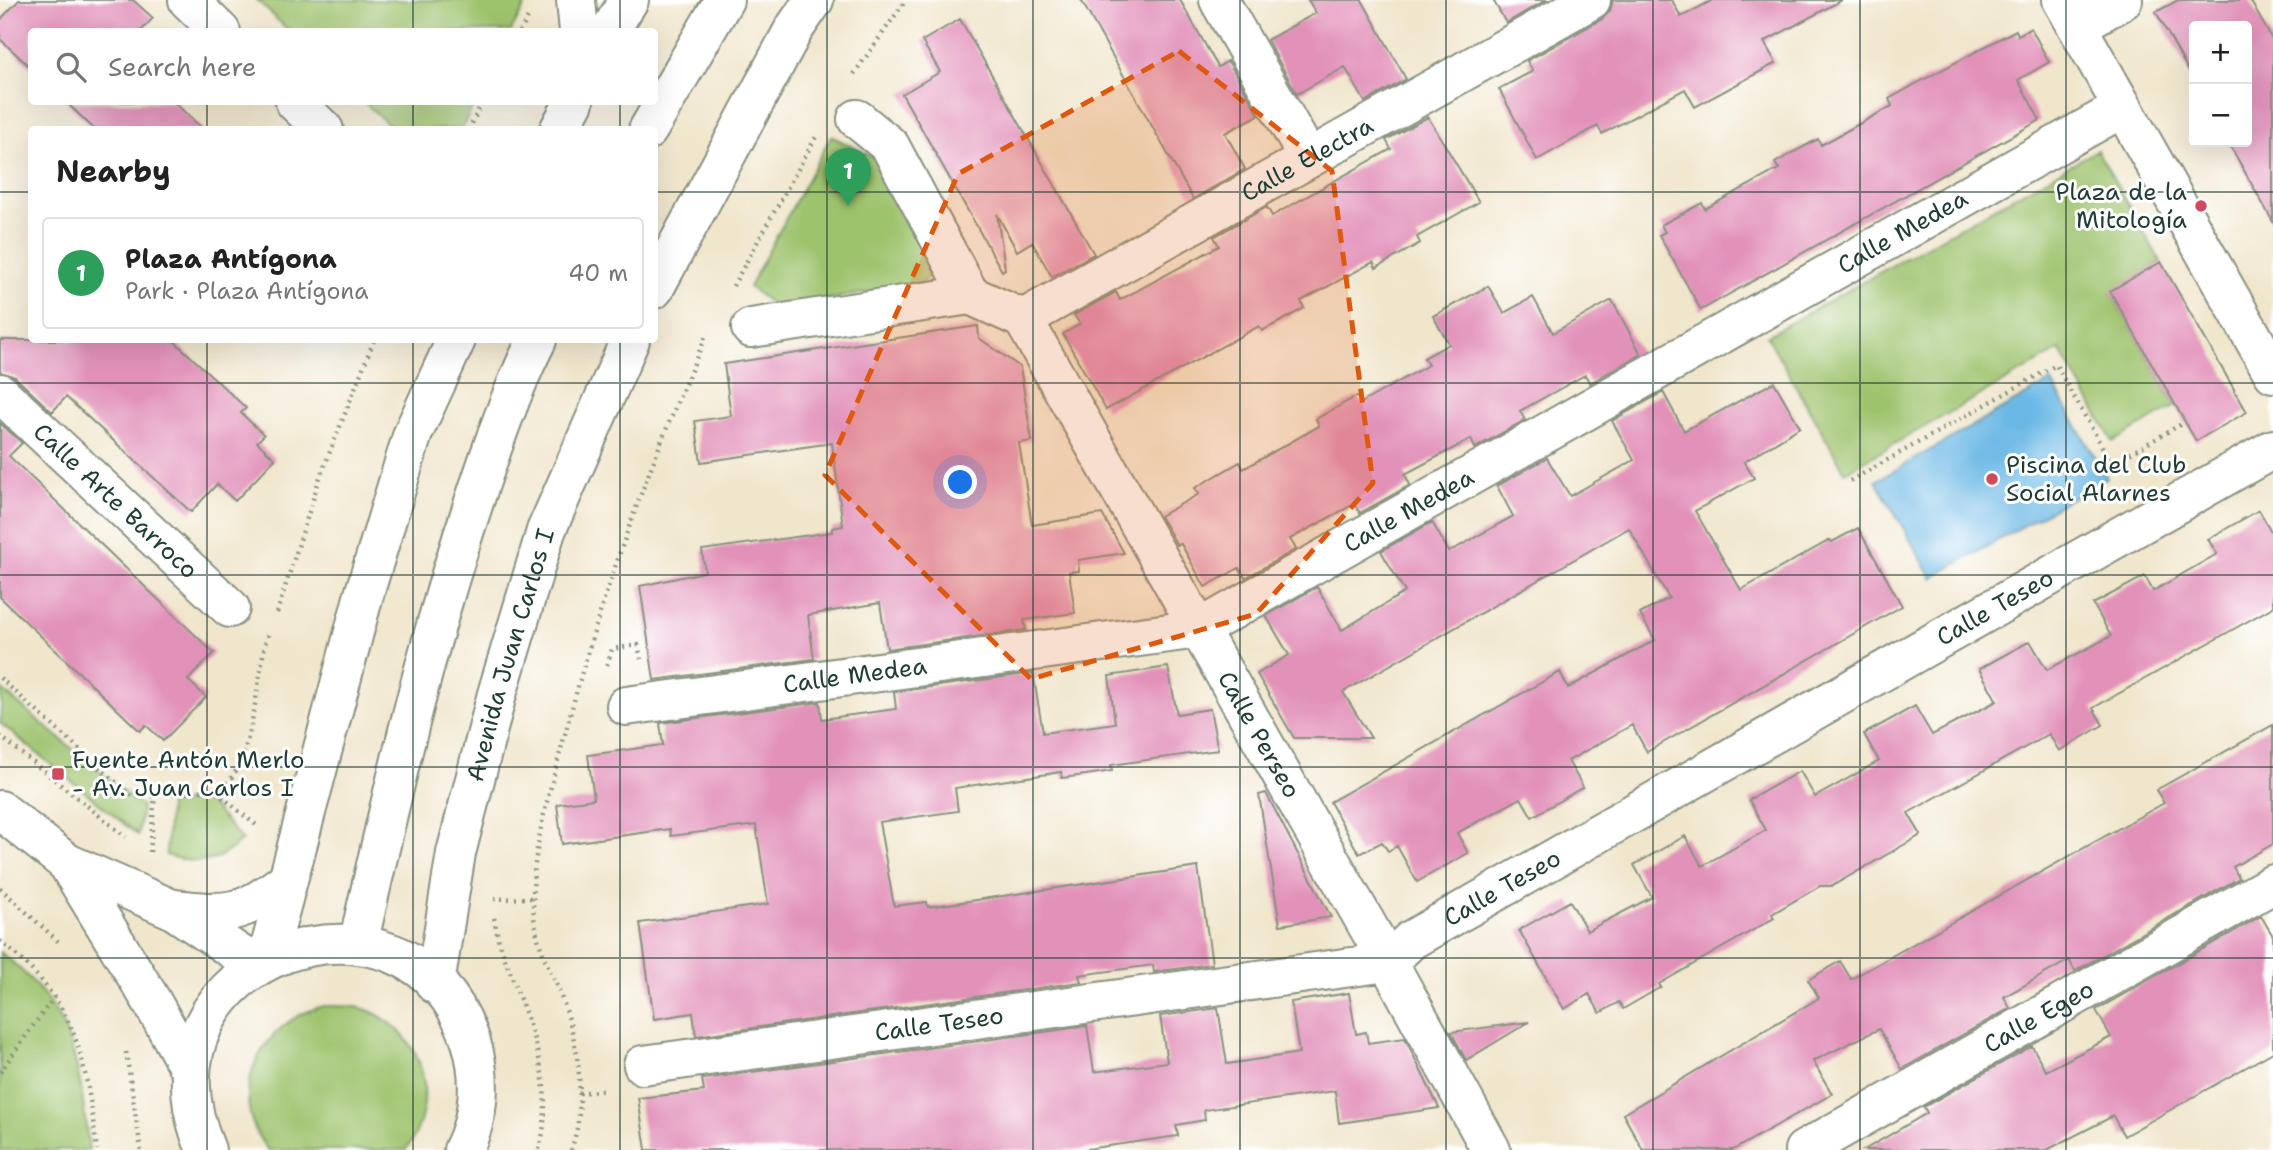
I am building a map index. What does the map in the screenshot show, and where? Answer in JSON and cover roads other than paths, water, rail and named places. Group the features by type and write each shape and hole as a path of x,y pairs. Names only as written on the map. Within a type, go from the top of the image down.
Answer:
{"street":[{"path":"188,0 217,28"},
{"path":"576,0 579,28"},
{"path":"612,28 629,0"},
{"path":"650,126 724,0"},
{"path":"658,282 794,29 814,0"},
{"path":"1219,0 1308,158"},
{"name":"Calle Electra","path":"1023,319 1591,0"},
{"path":"2123,0 2070,13 2273,373"},
{"path":"298,105 320,126"},
{"path":"561,126 572,105"},
{"name":"Calle Medea","path":"626,706 1199,629 2122,108"},
{"path":"841,121 890,146 970,295"},
{"path":"751,328 970,295 1023,319"},
{"name":"Calle Perseo","path":"1023,319 1388,962 1491,1150"},
{"path":"261,962 287,880 363,598 413,433 455,343"},
{"path":"358,945 412,704 444,589 486,465 536,343"},
{"name":"Avenida Juan Carlos I","path":"435,984 456,853 497,695 545,531 629,343"},
{"name":"Calle Arte Barroco","path":"0,393 230,608"},
{"name":"Calle Teseo","path":"643,1065 1388,962 1410,940 2273,449"},
{"path":"0,810 67,863 172,909 261,962"},
{"path":"67,863 151,1000 191,1072"},
{"path":"172,909 221,914 257,904 287,880"},
{"name":"Calle Egeo","path":"1804,1150 2273,884"},
{"path":"205,1150 194,1119 191,1072 196,1048 208,1019 236,981 261,962 290,949 328,943 381,950 409,963 435,984 459,1015 474,1050 478,1086 476,1109 463,1150"}],"water":[{"name":"Piscina del Club Social Alarnes","path":"2051,381 2107,478 1932,578 1876,481"}],"place":[{"name":"Plaza Antígona","path":"848,206"},
{"name":"Plaza de la Mitología","path":"2201,206"},
{"name":"Piscina del Club Social Alarnes","path":"1992,479"},
{"name":"Fuente Antón Merlo - Av. Juan Carlos I","path":"58,774"}]}
